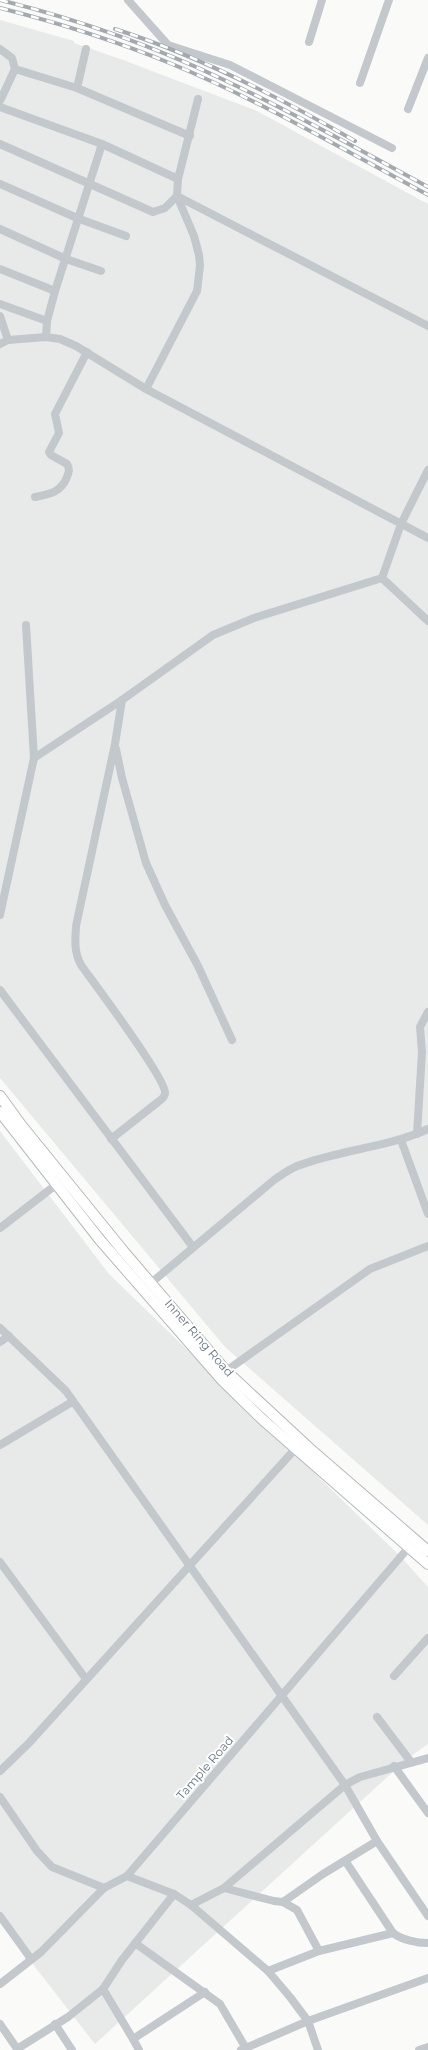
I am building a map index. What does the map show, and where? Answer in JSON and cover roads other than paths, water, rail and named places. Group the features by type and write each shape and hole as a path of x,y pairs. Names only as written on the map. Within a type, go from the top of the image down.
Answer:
{"main road":[{"name":"Inner Ring Road","path":"0,1096 31,1137 151,1283 224,1375 428,1551"},
{"name":"Inner Ring Road","path":"0,1112 100,1240 224,1375 262,1419 428,1564"}],"street":[{"path":"128,0 168,44 230,65 392,148"},
{"path":"308,42 322,0"},
{"path":"360,83 389,0"},
{"path":"0,49 12,58 15,69 0,101"},
{"path":"77,88 86,49"},
{"path":"408,109 428,58"},
{"path":"15,69 77,88 190,136"},
{"path":"0,83 10,79"},
{"path":"146,389 197,291 200,266 199,255 194,236 177,196 178,180 198,99"},
{"path":"0,107 102,144 178,180"},
{"path":"0,144 153,212 165,208 177,196"},
{"path":"46,337 47,322 55,291 66,259 77,218 102,144"},
{"path":"0,184 77,218 126,236"},
{"path":"177,196 428,326"},
{"path":"0,229 66,259 101,271"},
{"path":"0,270 55,291"},
{"path":"0,304 47,322"},
{"path":"0,316 4,342 46,337 60,339 86,352 146,389 428,538"},
{"path":"36,497 58,490 64,485 69,472 67,464 51,455 50,450 59,433 56,414 86,352"},
{"path":"382,578 401,524 428,470"},
{"path":"382,578 428,621"},
{"path":"34,758 122,700 206,640 228,628 382,578"},
{"path":"0,915 34,758 26,625"},
{"path":"111,1139 158,1102 165,1093 164,1086 153,1068 81,966 76,956 74,945 76,926 116,744 122,700"},
{"path":"116,744 122,778 146,863 165,905 198,966 232,1040"},
{"path":"0,990 193,1247"},
{"path":"417,1134 422,1052 420,1027 428,1012"},
{"path":"151,1283 274,1180 290,1170 306,1162 401,1140 428,1129"},
{"path":"401,1140 428,1214"},
{"path":"0,1228 57,1184"},
{"path":"224,1375 370,1269 428,1246"},
{"path":"0,1328 66,1391 72,1402 345,1785 377,1841 428,1916"},
{"path":"0,1342 10,1336"},
{"path":"0,1445 72,1402"},
{"path":"0,1770 29,1743 296,1448"},
{"name":"Tample Road","path":"0,1984 31,1959 104,1888 127,1876 409,1547"},
{"path":"0,1562 86,1679"},
{"path":"394,1676 428,1638"},
{"path":"376,1717 411,1762"},
{"path":"191,1905 224,1888 345,1785 360,1777 394,1766 428,1758"},
{"path":"394,1766 428,1813"},
{"path":"0,1797 37,1851 52,1867 104,1888"},
{"path":"283,1902 323,1874 346,1862 377,1841"},
{"path":"346,1862 393,1933 398,1937 414,1942 428,1943"},
{"path":"127,1876 174,1894 191,1905 268,1971 308,2021 318,2050"},
{"path":"224,1888 283,1902 298,1910 307,1932 319,1951"},
{"path":"0,2024 17,2050 103,1989 135,1942 174,1894"},
{"path":"0,1916 31,1959"},
{"path":"268,1971 319,1951 393,1933"},
{"path":"135,1942 220,2004 244,2049 308,2021 428,1978"},
{"path":"103,1989 139,2050"},
{"path":"132,2039 205,1992"},
{"path":"55,2024 72,2050"},
{"path":"419,2050 428,2047"}],"railway":[{"path":"0,0 85,24 168,55 300,118 428,187"},
{"path":"0,8 66,26 109,40 205,78 302,126 428,195"},
{"path":"115,29 208,65 268,93 355,141"}]}
